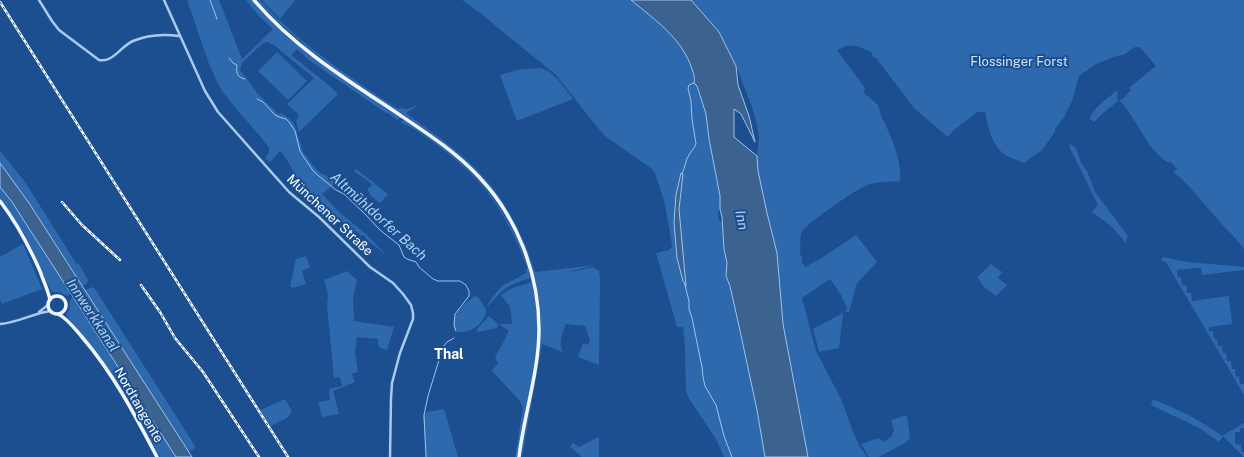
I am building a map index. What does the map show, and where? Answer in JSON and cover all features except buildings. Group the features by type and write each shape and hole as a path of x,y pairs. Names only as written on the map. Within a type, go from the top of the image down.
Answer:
{"main road":[{"path":"254,0 274,21 312,54 422,130 459,158 486,184 509,218 521,242 530,266 537,298 539,318 537,359 519,457"},
{"name":"Nordtangente","path":"0,201 24,236 46,285 50,300"},
{"name":"Nordtangente","path":"46,285 55,296 64,300 65,314 72,326"},
{"path":"51,311 48,305 50,300 55,296"},
{"path":"58,314 64,310"},
{"name":"Nordtangente","path":"51,311 62,316 99,358 112,376 131,408 157,457"}],"street":[{"path":"39,0 59,30 97,60 109,60 133,41 169,34 179,36"},
{"name":"Münchener Straße","path":"164,0 205,91 218,112 289,192 319,217 370,266 393,283 411,305 413,319 400,353 392,383 390,457"},
{"path":"169,34 176,29"},
{"path":"37,314 48,305"},
{"path":"0,324 51,311"}],"green space":[{"path":"187,0 219,0 242,59 273,29 258,15 246,0 252,0 263,12 333,72 401,118 397,120 386,113 309,60 297,49 291,55 338,94 299,132 296,121 299,115 287,104 314,78 268,42 263,43 242,63 240,70 258,94 278,114 282,113 293,122 303,152 312,164 319,172 337,182 322,194 338,211 367,235 388,257 365,238 366,237 363,235 362,236 299,188 298,180 281,151 270,162 265,158 269,152 269,148 219,86 209,64"},
{"path":"257,0 260,0 291,31 325,59 398,109 407,109 416,106 407,112 407,114 462,156 479,172 497,194 519,231 535,272 596,265 571,272 593,267 599,271 599,365 578,357 583,343 588,345 590,340 585,326 566,324 561,341 563,352 542,344 522,457 523,440 538,361 541,330 539,299 536,284 525,248 509,215 495,194 481,178 450,148 333,67 294,36"},
{"path":"262,0 295,0 280,19"},
{"path":"462,0 631,0 667,30 682,48 692,68 694,83 697,86 706,114 709,139 720,196 720,209 718,215 719,220 723,224 724,249 727,263 726,276 730,286 739,326 757,410 765,457 724,457 716,439 686,392 683,327 677,327 656,253 669,250 672,246 665,204 655,173 652,169 605,136 556,75"},
{"name":"Flossinger Forst","path":"691,0 1244,0 1244,249 1188,186 1173,172 1177,169 1170,161 1169,163 1154,150 1119,100 1123,99 1131,90 1129,88 1156,66 1140,47 1135,47 1123,55 1096,64 1079,76 1072,101 1064,117 1055,129 1055,132 1042,150 1024,163 1004,154 996,146 991,135 985,112 977,112 954,130 948,137 914,108 876,58 873,57 871,52 854,46 847,46 837,50 865,88 864,93 878,105 882,119 896,150 900,182 881,182 864,187 845,198 813,221 801,234 800,256 802,256 802,262 805,267 856,235 877,262 857,283 849,312 846,312 847,308 841,295 830,279 802,298 816,351 842,401 859,445 867,457 808,457 783,324 777,253 758,171 757,156 759,137 757,125 752,107 736,66 719,32"},
{"path":"277,52 307,81 288,100 258,71"},
{"path":"540,68 555,76 573,99 517,121 500,75 517,70"},
{"path":"1118,90 1118,101 1094,122 1090,119 1094,111"},
{"path":"403,120 433,140 467,168 495,200 516,237 524,257 531,278 506,288 488,306 487,305 502,286 526,273 527,267 520,249 495,203 474,177 461,164 434,143 402,123 401,122"},
{"path":"1070,144 1076,148 1081,163 1087,171 1095,192 1128,236 1126,243 1111,226 1092,212 1098,205 1069,146"},
{"path":"0,151 25,182 76,263 79,264 88,280 83,286 29,203 0,163"},
{"path":"356,169 388,194 380,203 371,196 367,189 372,184 354,171"},
{"path":"0,187 12,202 71,294 67,296 60,292 52,292 25,235 0,198"},
{"path":"23,244 42,289 2,304 0,300 0,257"},
{"path":"306,256 310,267 302,271 306,284 292,288 290,286 296,259"},
{"path":"1163,257 1188,262 1244,267 1244,270 1202,275 1201,268 1177,270 1178,278 1181,277 1182,285 1186,285 1187,293 1191,293 1192,301 1229,296 1232,324 1209,327 1209,331 1213,331 1214,339 1217,339 1218,346 1222,346 1223,354 1226,353 1227,361 1231,361 1232,369 1235,369 1236,377 1239,376 1240,384 1244,384 1244,395 1166,262 1161,261"},
{"path":"991,264 1002,272 998,278 1007,285 996,296 984,287 977,277"},
{"path":"347,271 357,280 353,298 354,321 394,327 387,350 380,348 378,345 378,339 357,337 355,352 358,372 352,374 355,382 333,391 339,414 322,417 318,402 330,400 329,389 342,386 340,377 334,378 327,306 328,295 324,280"},
{"path":"532,282 535,297 537,343 518,457 515,457 523,408 519,400 492,371 498,363 495,358 509,331 499,324 512,324 510,307 501,295 510,289"},
{"path":"92,287 95,289 195,448 188,452 85,290"},
{"path":"475,296 478,297 486,309 483,319 472,329 457,332 454,322 456,314"},
{"path":"73,297 176,457 160,457 118,383 98,354 66,315 69,310 70,300"},
{"path":"843,313 839,348 819,352 813,329"},
{"path":"489,316 498,324 497,328 477,332 477,329"},
{"path":"285,399 292,411 287,418 271,426 260,410"},
{"path":"1153,399 1189,415 1222,436 1244,423 1244,428 1240,428 1240,432 1235,432 1235,444 1241,445 1242,452 1244,452 1244,457 1223,436 1219,442 1201,429 1151,405"},
{"path":"444,409 458,457 426,457 423,415 427,412"},
{"path":"907,415 910,439 879,457 869,457 861,444 879,438 883,442 891,437 894,430 891,420"},
{"path":"599,437 599,457 582,457 570,447 573,443 579,447"}],"water":[{"name":"Inn","path":"631,0 691,0 719,32 736,66 738,85 749,116 755,142 741,114 734,109 734,137 757,156 758,171 777,253 783,324 808,457 765,457 757,410 739,326 730,286 726,276 727,263 724,249 720,196 709,139 706,114 697,86 694,83 693,71 682,48 667,30"},
{"name":"Innwerkkanal","path":"0,163 29,203 192,457 176,457 12,202 0,187"},
{"path":"681,173 683,174 679,209 686,286 683,281 677,258 674,223 676,195"}],"waterway":[{"name":"Altmühldorfer Bach","path":"210,0 217,19"},
{"name":"Altmühldorfer Bach","path":"229,58 237,65 238,76 245,79"},
{"path":"682,174 688,157 696,144 688,88 689,85 694,83"},
{"name":"Altmühldorfer Bach","path":"257,99 263,102 275,115 286,119 289,122 295,131 300,151 314,172 336,190 344,194 380,230 399,245 404,257 416,262 419,267 433,279 438,281 460,281 466,285 469,291 469,296 455,314 454,325 456,331"},
{"path":"685,285 705,386 716,405 724,436 732,457"},
{"name":"Altmühldorfer Bach","path":"426,457 424,415 428,396 443,347 447,342 454,338"}],"railway":[{"path":"0,2 288,457"},
{"path":"62,202 82,225 120,260"},
{"path":"141,285 160,312 175,338 203,372 259,457"}],"district":[{"name":"Thal","path":"449,354"}]}
